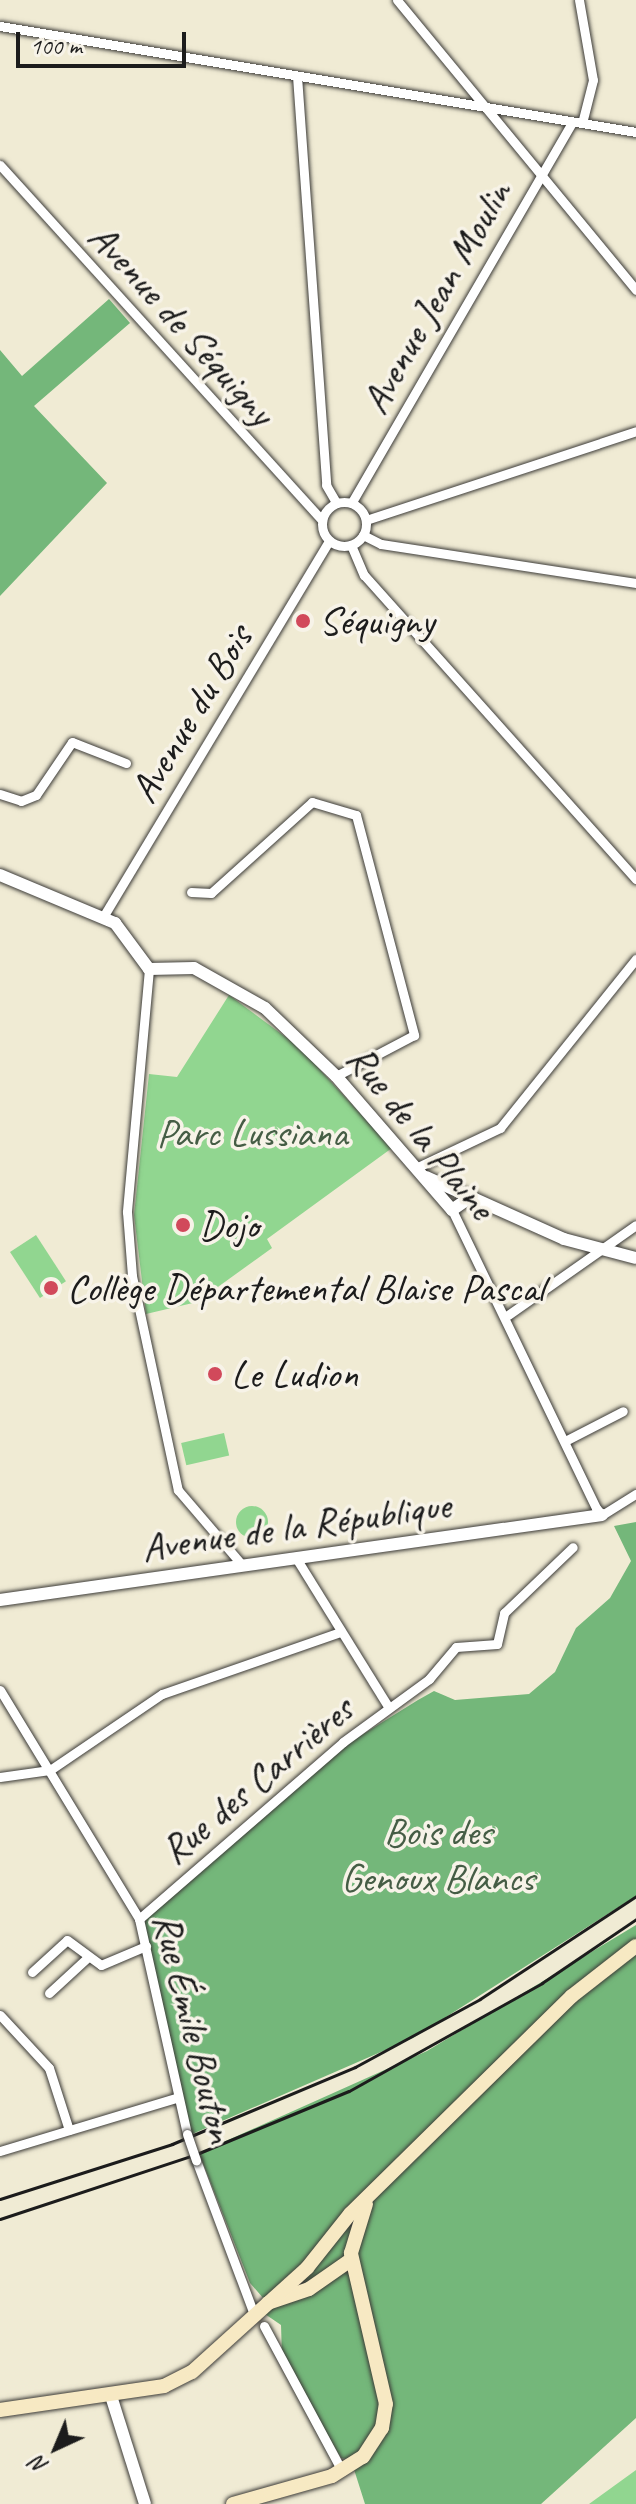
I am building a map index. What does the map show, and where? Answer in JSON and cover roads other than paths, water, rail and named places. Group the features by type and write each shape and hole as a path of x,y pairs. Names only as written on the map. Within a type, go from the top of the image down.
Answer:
{"main road":[{"path":"0,2410 111,2396 180,2380 325,2247 375,2190 572,1996 636,1946"},
{"path":"256,2309 309,2289 351,2256 375,2190"},
{"path":"325,2247 351,2256"},
{"path":"233,2504 342,2471 371,2448 385,2416 351,2256"}],"street":[{"path":"397,0 636,290"},
{"name":"Avenue Jean Moulin","path":"352,502 541,175 577,122 593,80 579,0"},
{"path":"0,26 636,132"},
{"path":"297,76 326,485 336,502"},
{"name":"Avenue de Séquigny","path":"0,165 322,520"},
{"path":"366,520 636,431"},
{"path":"336,502 352,502 366,520 363,535 351,545"},
{"path":"336,502 322,520 329,541 351,545"},
{"path":"363,535 381,544 636,583"},
{"name":"Avenue du Bois","path":"103,917 329,541"},
{"path":"351,545 364,575 636,879"},
{"path":"0,794 21,801 36,795 72,742 126,763"},
{"path":"191,892 211,893 312,802 356,815 414,1035 336,1076"},
{"path":"0,875 103,917 134,939 149,969 127,1212 132,1276 178,1490 242,1565"},
{"path":"422,1172 500,1128 636,959"},
{"name":"Rue de la Plaine","path":"149,969 184,964 254,1001 336,1076 422,1172 452,1210 508,1315 602,1515"},
{"path":"422,1172 598,1252 636,1258"},
{"path":"452,1210 472,1196"},
{"path":"508,1315 636,1225"},
{"path":"565,1441 623,1411"},
{"path":"602,1515 636,1494"},
{"name":"Avenue de la République","path":"0,1600 602,1515"},
{"path":"389,1708 456,1647 497,1644 500,1618 573,1547"},
{"name":"Rue des Carrières","path":"139,1919 389,1708 296,1558"},
{"path":"0,1777 50,1770 162,1694 340,1632"},
{"name":"Rue Émile Bouton","path":"0,1690 139,1919 176,2098 196,2160 256,2309"},
{"path":"32,1972 67,1940 87,1958 109,1964 146,1946"},
{"path":"49,1993 87,1958"},
{"path":"0,2015 49,2068 69,2130"},
{"path":"0,2151 176,2098"},
{"path":"264,2326 342,2471"},
{"path":"111,2396 145,2504"}],"railway":[{"path":"0,2199 172,2144 355,2067 480,1999 636,1896"},
{"path":"0,2219 199,2153 349,2091 542,1983 636,1919"}],"place":[{"name":"Séquigny","path":"303,621"},
{"name":"Dojo","path":"183,1225"},
{"name":"Collège Départemental Blaise Pascal","path":"51,1288"},
{"name":"Le Ludion","path":"215,1374"}],"park label":[{"name":"Parc Lussiana","path":"252,1133"},
{"name":"Bois des Genoux Blancs","path":"438,1855"}]}
